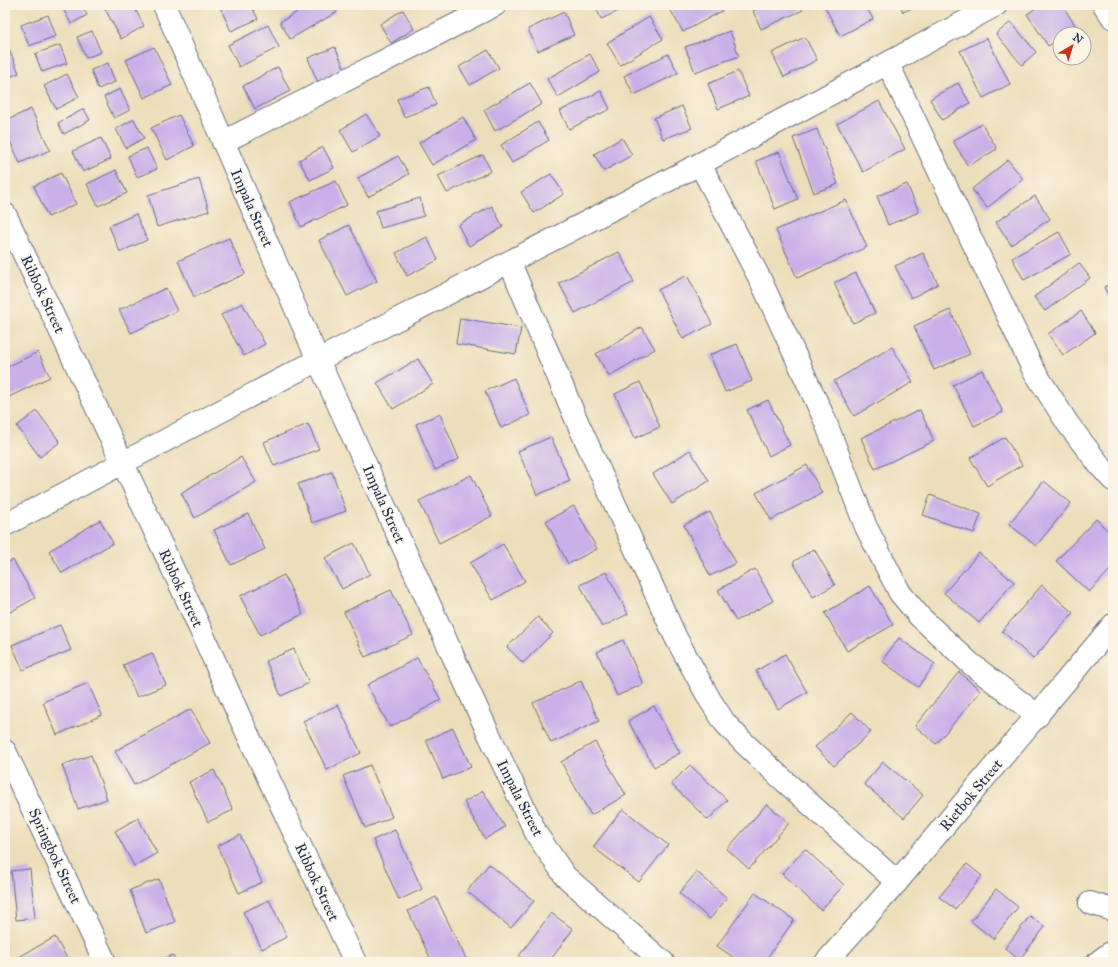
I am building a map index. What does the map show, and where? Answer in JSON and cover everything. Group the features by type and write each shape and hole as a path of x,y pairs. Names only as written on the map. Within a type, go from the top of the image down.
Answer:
{"street":[{"name":"Impala Street","path":"164,5 318,360 484,726 537,835 565,876 663,962"},
{"path":"223,142 495,5"},
{"path":"5,525 318,360 510,263 700,164 996,5"},
{"path":"1104,5 1113,18"},
{"path":"888,64 1033,369 1068,424 1101,467 1113,480"},
{"path":"700,164 761,281 824,418 866,527 900,593 920,618 971,664 1038,716"},
{"name":"Ribbok Street","path":"5,214 185,595 241,720 355,962"},
{"path":"510,263 576,419 676,638 710,700 725,723 748,747 897,882"},
{"name":"Rietbok Street","path":"826,962 897,882 1113,625"},
{"name":"Springbok Street","path":"5,751 105,962"},
{"path":"1090,904 1113,910"},
{"path":"1098,962 1113,951"}],"building":[{"path":"82,5 87,15 71,24 62,6"},
{"path":"103,5 133,5 144,26 121,39"},
{"path":"219,5 251,5 258,19 231,31"},
{"path":"309,5 333,5 337,12 290,39 280,22"},
{"path":"595,5 632,5 601,19"},
{"path":"683,5 719,5 722,11 683,32 671,11"},
{"path":"766,5 801,5 803,10 761,29 753,11"},
{"path":"824,5 865,5 873,19 840,36"},
{"path":"900,5 919,5 903,12"},
{"path":"1041,5 1062,5 1076,26 1052,26 1052,43 1048,46 1027,14"},
{"path":"403,10 414,29 391,43 380,24"},
{"path":"564,12 574,35 538,51 528,29"},
{"path":"48,15 56,36 29,46 21,25"},
{"path":"649,17 663,39 620,65 607,43"},
{"path":"1011,22 1036,52 1022,65 996,34"},
{"path":"268,25 279,47 239,67 228,45"},
{"path":"92,31 101,52 86,58 77,37"},
{"path":"730,31 739,56 695,72 685,47"},
{"path":"805,37 817,60 784,77 772,53"},
{"path":"987,38 1010,84 983,98 960,51"},
{"path":"5,40 19,73 5,79"},
{"path":"60,45 67,63 42,72 35,54"},
{"path":"154,47 172,85 144,98 126,60"},
{"path":"335,47 346,72 318,83 308,58"},
{"path":"488,50 499,68 470,85 459,67"},
{"path":"590,54 600,72 558,97 547,79"},
{"path":"668,54 678,73 634,95 624,76"},
{"path":"108,63 115,82 98,89 91,70"},
{"path":"278,67 290,91 255,109 243,86"},
{"path":"738,71 749,96 718,109 708,84"},
{"path":"67,74 79,97 56,109 44,86"},
{"path":"530,83 542,104 495,131 484,110"},
{"path":"958,83 970,103 942,120 930,99"},
{"path":"429,87 436,105 404,117 397,99"},
{"path":"120,89 130,110 114,118 104,97"},
{"path":"601,91 610,109 569,129 560,111"},
{"path":"879,101 905,149 863,172 837,124"},
{"path":"682,106 692,128 663,139 654,118"},
{"path":"31,109 50,150 20,163 5,130 5,121"},
{"path":"84,109 90,120 64,134 58,123"},
{"path":"366,114 380,136 353,152 340,130"},
{"path":"179,115 194,146 167,160 151,128"},
{"path":"463,117 476,140 432,165 419,143"},
{"path":"134,119 144,138 126,148 116,129"},
{"path":"538,122 549,140 512,163 501,145"},
{"path":"982,124 997,149 968,166 953,141"},
{"path":"817,129 838,184 814,193 793,138"},
{"path":"101,138 111,159 83,172 73,151"},
{"path":"622,138 632,155 604,171 594,154"},
{"path":"323,147 334,168 310,180 299,160"},
{"path":"147,148 157,169 137,177 128,156"},
{"path":"779,152 798,199 775,209 756,161"},
{"path":"483,155 491,171 447,193 438,176"},
{"path":"398,156 409,174 368,197 358,178"},
{"path":"1008,160 1023,179 987,208 972,189"},
{"path":"116,170 127,193 98,206 87,184"},
{"path":"61,173 76,204 48,217 34,186"},
{"path":"551,174 564,194 534,213 521,192"},
{"path":"199,179 209,211 157,227 148,195"},
{"path":"336,181 347,205 301,227 290,202"},
{"path":"907,184 919,212 888,225 877,196"},
{"path":"1035,196 1050,219 1011,245 996,222"},
{"path":"420,198 424,216 381,228 376,211"},
{"path":"846,200 867,247 797,278 776,230"},
{"path":"492,206 503,227 469,246 458,225"},
{"path":"136,214 147,240 120,252 109,226"},
{"path":"349,225 377,281 347,296 319,240"},
{"path":"1059,232 1071,254 1024,280 1012,258"},
{"path":"427,237 438,260 407,276 396,253"},
{"path":"229,238 245,274 194,297 178,261"},
{"path":"619,252 634,282 575,313 559,283"},
{"path":"923,253 938,284 911,298 895,266"},
{"path":"1079,263 1090,278 1045,311 1034,297"},
{"path":"856,273 875,313 853,323 834,283"},
{"path":"687,275 712,324 683,339 658,290"},
{"path":"1113,283 1113,305 1104,287"},
{"path":"166,288 177,311 131,333 119,310"},
{"path":"242,303 265,344 244,356 221,315"},
{"path":"950,310 970,354 934,370 914,326"},
{"path":"1081,311 1095,333 1063,355 1048,334"},
{"path":"460,318 521,328 516,354 456,344"},
{"path":"642,327 655,349 609,376 596,354"},
{"path":"737,344 752,381 725,392 710,355"},
{"path":"892,347 913,382 854,416 834,381"},
{"path":"38,352 50,377 5,399 5,368"},
{"path":"418,359 433,384 393,409 377,383"},
{"path":"982,370 1003,412 974,426 953,385"},
{"path":"514,378 530,415 501,428 485,391"},
{"path":"640,382 660,427 635,438 615,394"},
{"path":"768,400 790,445 769,456 747,410"},
{"path":"920,410 934,441 875,469 861,438"},
{"path":"37,411 60,442 40,457 17,426"},
{"path":"440,414 459,459 435,470 416,424"},
{"path":"308,424 319,449 274,466 264,442"},
{"path":"551,437 570,481 537,495 518,451"},
{"path":"1005,437 1022,465 987,486 970,458"},
{"path":"690,450 709,481 672,504 653,474"},
{"path":"241,457 256,482 195,518 181,493"},
{"path":"807,465 822,493 771,520 756,493"},
{"path":"332,472 346,511 312,523 298,484"},
{"path":"471,475 492,516 439,543 419,501"},
{"path":"1044,481 1071,503 1036,546 1009,524"},
{"path":"930,495 981,514 974,533 923,515"},
{"path":"574,506 597,549 568,564 546,521"},
{"path":"710,512 736,563 710,576 684,525"},
{"path":"248,514 265,549 231,565 214,530"},
{"path":"1096,519 1113,536 1113,567 1089,592 1056,561"},
{"path":"100,520 113,543 62,573 49,551"},
{"path":"354,543 370,574 342,589 325,558"},
{"path":"503,544 525,581 493,600 470,563"},
{"path":"814,549 835,585 813,597 793,562"},
{"path":"979,553 1014,582 979,623 944,593"},
{"path":"13,560 35,598 5,615 5,564"},
{"path":"755,569 773,601 736,621 718,590"},
{"path":"606,572 628,614 602,627 580,585"},
{"path":"284,575 303,614 260,635 240,596"},
{"path":"1042,585 1073,613 1033,659 1002,631"},
{"path":"870,586 893,625 847,651 825,613"},
{"path":"391,590 413,635 365,657 344,612"},
{"path":"538,617 553,633 523,663 507,647"},
{"path":"60,625 71,650 23,670 12,645"},
{"path":"899,638 935,664 918,687 882,661"},
{"path":"623,640 643,684 617,696 597,652"},
{"path":"294,649 309,683 281,696 266,661"},
{"path":"152,653 166,685 137,697 123,665"},
{"path":"785,654 807,692 778,709 756,671"},
{"path":"417,658 441,700 390,727 367,685"},
{"path":"959,672 981,691 936,744 915,726"},
{"path":"581,681 599,721 551,743 533,703"},
{"path":"88,683 102,715 57,735 43,702"},
{"path":"338,705 361,753 327,770 303,721"},
{"path":"654,706 680,753 654,767 628,721"},
{"path":"191,709 210,743 134,785 115,751"},
{"path":"852,712 871,732 834,766 815,747"},
{"path":"453,728 471,767 443,779 426,740"},
{"path":"595,742 626,795 591,815 561,762"},
{"path":"91,755 107,799 78,809 62,765"},
{"path":"883,762 923,795 904,818 864,784"},
{"path":"370,765 392,817 365,828 343,776"},
{"path":"690,765 727,800 708,820 671,784"},
{"path":"214,770 233,810 208,822 189,782"},
{"path":"483,791 505,827 485,839 464,802"},
{"path":"767,804 789,823 749,869 727,849"},
{"path":"623,809 668,845 639,882 593,847"},
{"path":"138,818 157,853 134,866 115,831"},
{"path":"395,830 422,889 399,900 373,840"},
{"path":"240,835 262,882 239,893 217,846"},
{"path":"805,849 844,885 821,910 782,874"},
{"path":"489,864 534,901 511,928 467,891"},
{"path":"967,864 982,876 955,909 939,897"},
{"path":"30,869 35,918 16,920 11,871"},
{"path":"697,872 727,898 710,919 679,893"},
{"path":"159,879 175,922 146,933 130,890"},
{"path":"996,889 1018,907 993,939 971,921"},
{"path":"755,893 794,920 764,962 740,962 717,946"},
{"path":"436,897 467,961 432,962 408,911"},
{"path":"269,900 287,937 262,949 243,912"},
{"path":"551,913 573,929 549,962 527,962 519,956"},
{"path":"1030,916 1045,927 1019,960 1005,948"},
{"path":"55,937 69,962 10,962"},
{"path":"173,955 176,962 158,962"}]}
